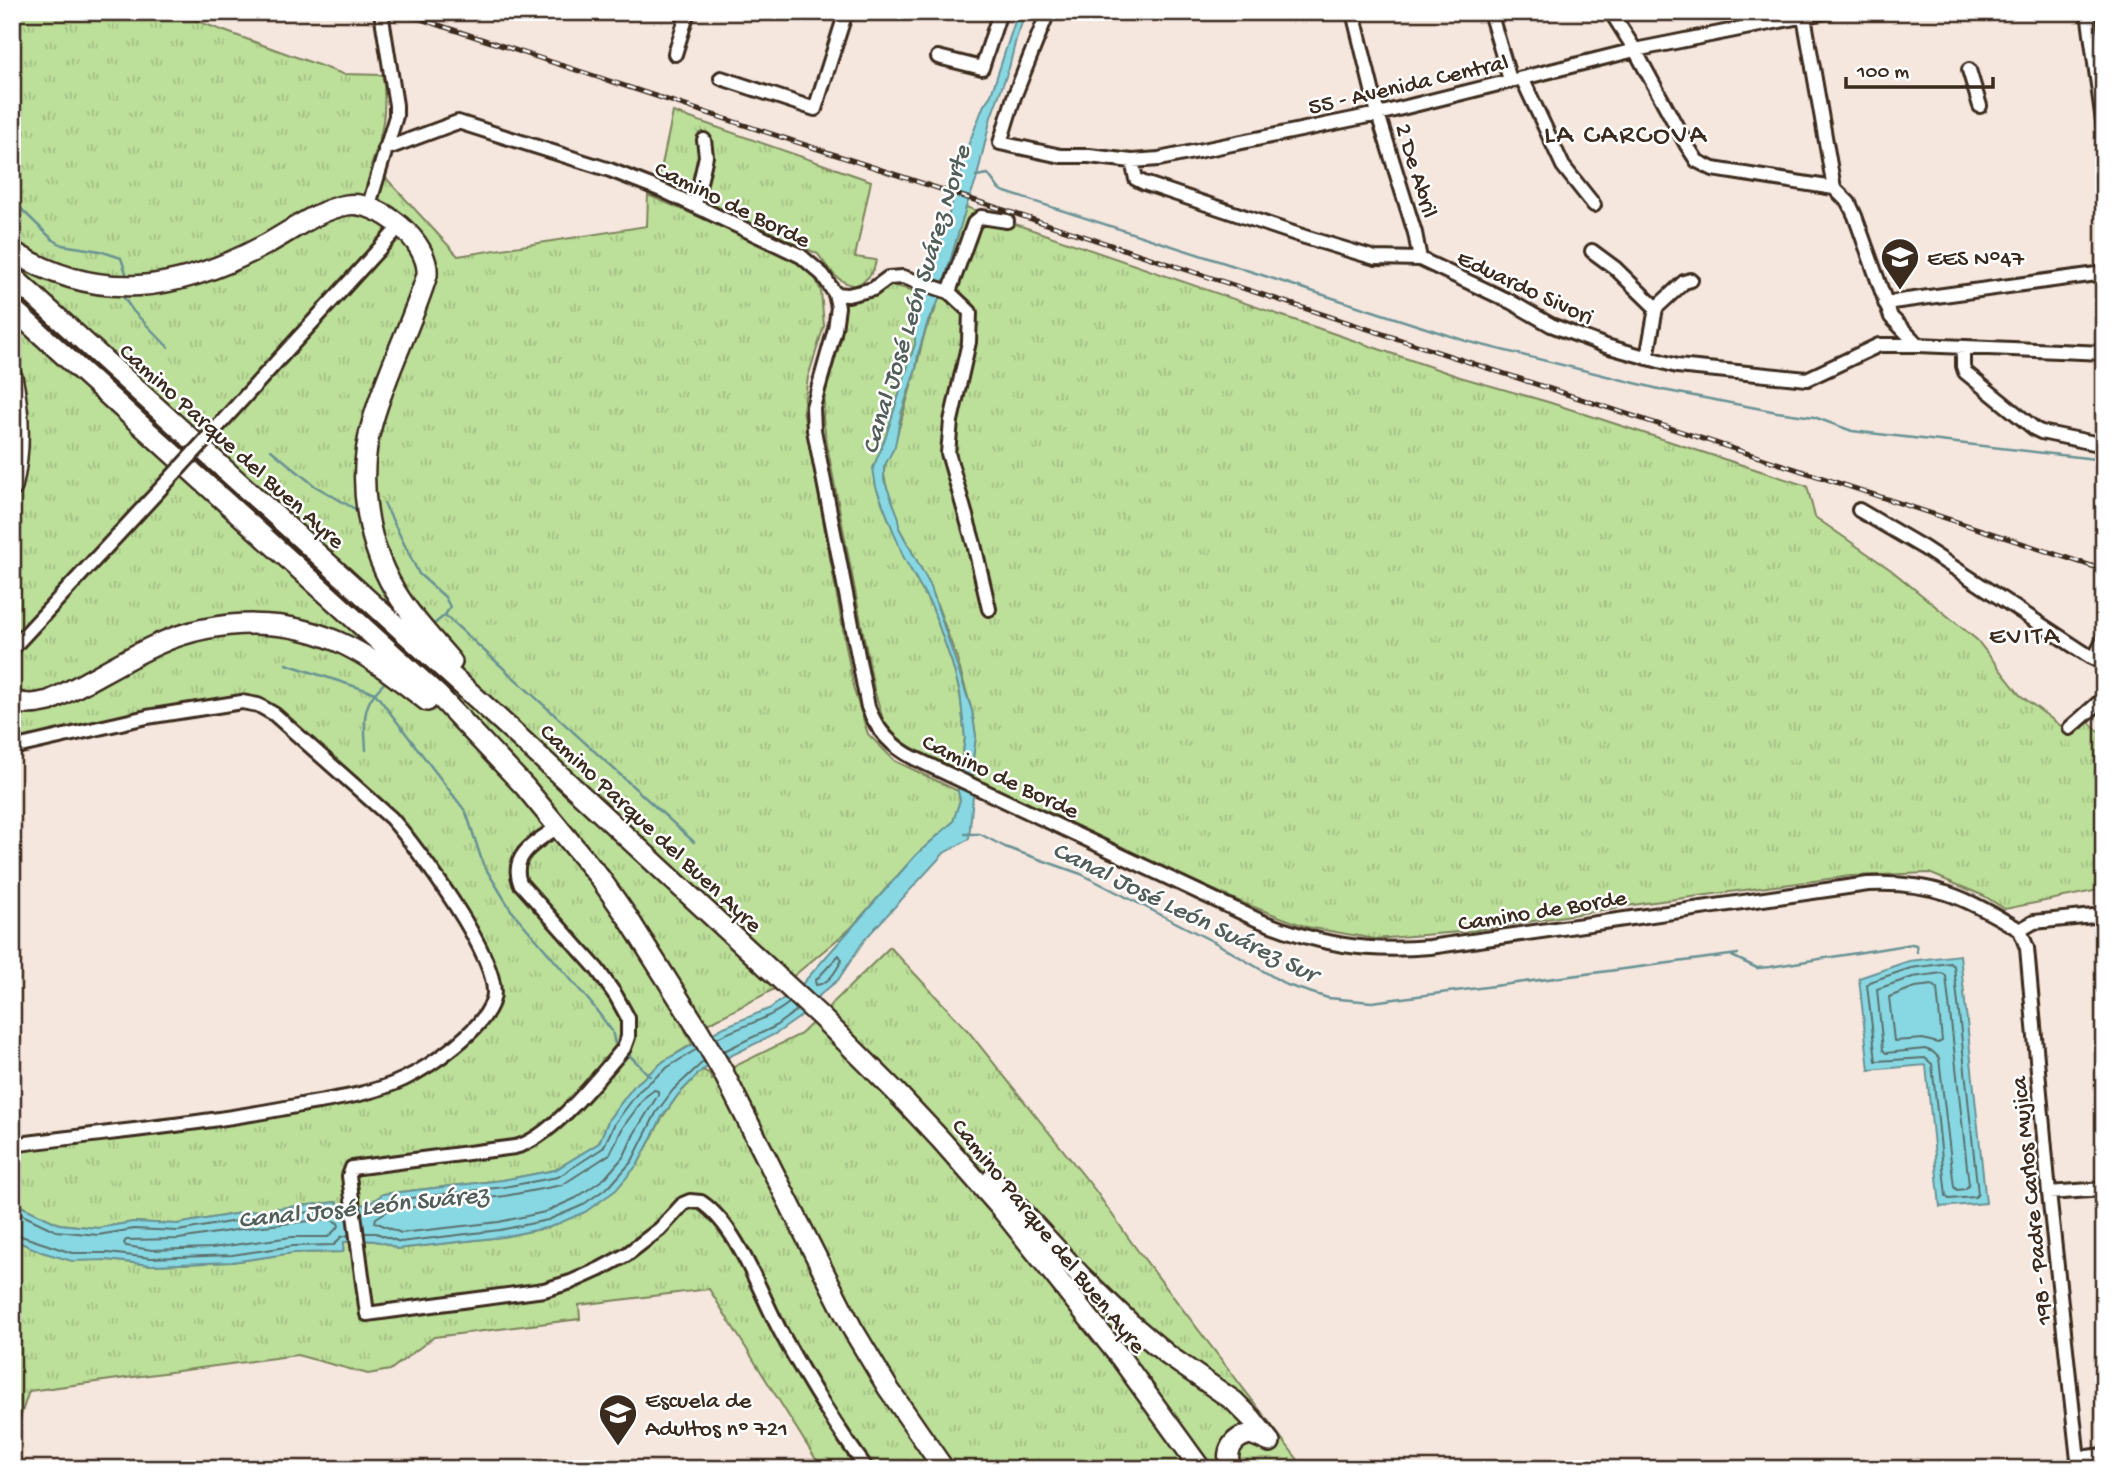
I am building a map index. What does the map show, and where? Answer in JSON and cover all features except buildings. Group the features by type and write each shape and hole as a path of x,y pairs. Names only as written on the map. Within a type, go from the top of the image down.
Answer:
{"highway":[{"path":"12,251 55,273 87,282 128,286 183,280 218,268 336,208 355,205 368,208 388,216 400,226 425,256 428,265 424,287 372,422 365,477 372,534 380,558 401,600 508,727"},
{"name":"Camino Parque del Buen Ayre","path":"12,276 508,727 821,1017 919,1116 993,1199 1091,1321 1201,1469"},
{"name":"Camino Parque del Buen Ayre","path":"12,308 438,695 558,827 628,918 698,1029 723,1072 834,1296 883,1379 944,1469"},
{"path":"12,377 18,404 19,430 18,458 12,487"},
{"path":"12,700 20,704 49,701 156,645 192,631 263,624 316,634 348,646 385,669 494,754"},
{"path":"919,1116 946,1134 972,1157 1081,1276 1131,1324 1169,1356 1234,1401 1252,1419 1270,1442 1251,1434 1235,1440 1229,1449 1231,1469"}],"street":[{"path":"368,208 394,126 396,105 381,12"},
{"path":"675,54 688,12"},
{"path":"721,78 815,108 846,12"},
{"path":"938,57 982,68 1000,12"},
{"name":"55 - Avenida Central","path":"1048,12 1014,97 1000,143 1061,156 1132,161 1180,156 1378,114 1635,50 1820,13"},
{"name":"2 De Abril","path":"1353,12 1378,114 1415,233 1420,259"},
{"path":"1490,12 1516,79 1563,166 1594,205"},
{"path":"1611,12 1698,161 1713,169 1834,188"},
{"path":"2088,12 2103,124"},
{"path":"1804,16 1834,188 1849,203 1855,216 1891,317 1919,345"},
{"path":"1969,70 1980,106"},
{"name":"Camino de Borde","path":"385,149 458,122 610,170 695,205 801,256 823,275 835,294 838,307 835,329 817,387 813,420 868,707 879,729 890,742 908,755 1258,920 1296,935 1350,948 1390,950 1430,947 1841,887 1894,883 1942,890 1973,903 2020,930"},
{"path":"695,205 706,156 704,140"},
{"name":"Eduardo Sivori","path":"1132,161 1136,178 1168,191 1375,258 1420,259 1511,302 1551,325 1606,346 1695,369 1807,379 1879,345 2104,353"},
{"path":"947,292 974,223 981,217 1007,221"},
{"path":"12,649 400,226"},
{"path":"1592,251 1615,268 1656,308"},
{"path":"1885,303 2104,273"},
{"path":"835,294 848,295 873,289 894,276 947,292 970,312 971,330 951,421 948,453 989,609"},
{"path":"1647,358 1656,308 1684,282 1691,280"},
{"path":"1879,345 1889,329 1891,317"},
{"path":"1963,347 1962,366 1965,372 2035,429 2103,445 2104,430"},
{"path":"1859,510 1924,548 2101,662"},
{"path":"2101,662 2097,653 2104,639"},
{"path":"2070,728 2104,698"},
{"path":"12,748 147,717 243,702 258,705 274,714 406,835 469,926 489,965 494,998 482,1021 441,1056 404,1079 351,1096 271,1111 12,1145"},
{"path":"558,827 530,846 521,856 517,875 520,883 597,970 616,996 628,1018 628,1037 624,1048 539,1137 515,1147 355,1166 350,1171 367,1314 544,1290 571,1282 626,1255 660,1229 683,1204 690,1201 701,1202 735,1239 783,1336 841,1433 867,1469"},
{"path":"2020,930 2034,922 2104,915"},
{"name":"198 - Padre Carlos Mujica","path":"2020,930 2027,948 2049,1193 2078,1464"},
{"path":"2049,1193 2104,1189"},
{"path":"2078,1464 2104,1455"}],"green space":[{"path":"12,12 172,12 343,74 383,75 383,122 371,166 385,177 458,256 647,226 648,195 758,242 800,263 814,275 821,291 824,326 808,377 803,410 854,690 868,734 895,761 958,791 960,800 953,822 916,855 851,928 784,984 698,1029 685,1030 692,1044 664,1061 634,1086 609,1119 599,1143 555,1170 503,1180 383,1194 369,1204 341,1208 336,1202 252,1211 177,1224 133,1222 98,1228 59,1224 12,1202 12,1145 271,1111 404,1079 441,1056 494,997 489,965 406,835 274,714 242,702 12,748"},
{"path":"673,112 871,181 855,257 876,260 869,276 855,286 848,284 834,274 818,254 659,179"},
{"path":"966,207 1460,377 1548,402 1807,486 1815,517 1891,570 1977,640 2020,695 2061,726 2078,711 2104,737 2104,865 2099,890 2005,909 1984,896 1929,873 1851,876 1646,903 1471,931 1375,939 1307,927 1243,903 1115,846 973,777 976,736 972,711 957,659 930,585 899,528 884,472"},
{"path":"892,285 922,293 915,327 915,344 874,469 876,487 916,580 932,607 952,663 960,693 965,738 960,771 902,743 884,723 874,689 826,440 823,418 825,394 842,336 841,299 861,298"},
{"path":"890,947 968,1031 1095,1190 1132,1243 1305,1469 822,1469 709,1289 579,1305 580,1319 434,1337 390,1370 368,1374 297,1355 29,1391 17,1427 12,1426 12,1237 42,1252 72,1260 107,1260 151,1265 232,1262 293,1253 343,1252 344,1242 358,1241 378,1241 397,1249 502,1237 550,1227 638,1164 662,1118 678,1095 702,1070 709,1073 712,1080 801,1034"}],"water":[{"name":"Canal José León Suárez","path":"1018,12 1026,12 991,117 976,181 938,302 928,321 918,354 895,446 884,467 884,480 899,518 899,528 930,585 972,711 976,736 969,839 944,853 865,939 838,980 800,1017 777,1033 702,1070 662,1117 638,1164 616,1190 585,1212 550,1227 502,1237 397,1249 378,1241 359,1241 344,1242 343,1252 293,1253 232,1262 151,1265 107,1260 72,1261 14,1240 12,1202 59,1224 98,1228 133,1222 177,1224 252,1211 337,1202 341,1207 369,1204 383,1194 503,1180 555,1170 599,1143 609,1119 634,1086 664,1061 724,1027 771,1008 803,983 916,855 953,822 960,800 958,791 965,738 960,692 932,607 904,558 876,487 873,468 915,344 915,327 922,293 934,266 969,143 984,105 991,95"},
{"path":"1960,955 1986,1203 1940,1207 1926,1065 1869,1070 1859,978 1909,961"}],"waterway":[{"name":"Canal José León Suárez Norte","path":"976,176 988,174 999,189 1005,192 1466,341 1663,390 1814,417 1852,431 2104,460"},
{"path":"12,200 52,239 62,245 100,251 121,258 126,273"},
{"path":"122,295 133,311 168,347"},
{"path":"271,450 315,486 355,509"},
{"path":"384,503 419,574 445,597 450,607 433,625"},
{"path":"445,615 694,842"},
{"path":"286,664 375,693 366,713 366,750"},
{"path":"385,682 375,693 466,812 483,864 511,910 591,1003 612,1031 615,1043"},
{"name":"Canal José León Suárez Sur","path":"965,834 980,834 1005,847 1081,874 1216,943 1287,985 1328,998 1372,1002 1738,954"},
{"path":"1732,956 1757,968 1912,944 1916,945 1917,952"},
{"path":"630,1056 650,1076"}],"railway":[{"path":"399,12 2104,570"}],"place":[{"name":"EES N°47","path":"1900,291"},
{"name":"Escuela de Adultos nº 721","path":"618,1447"}],"district":[{"name":"LA CARCOVA","path":"1626,132"},
{"name":"EVITA","path":"2025,634"}]}
